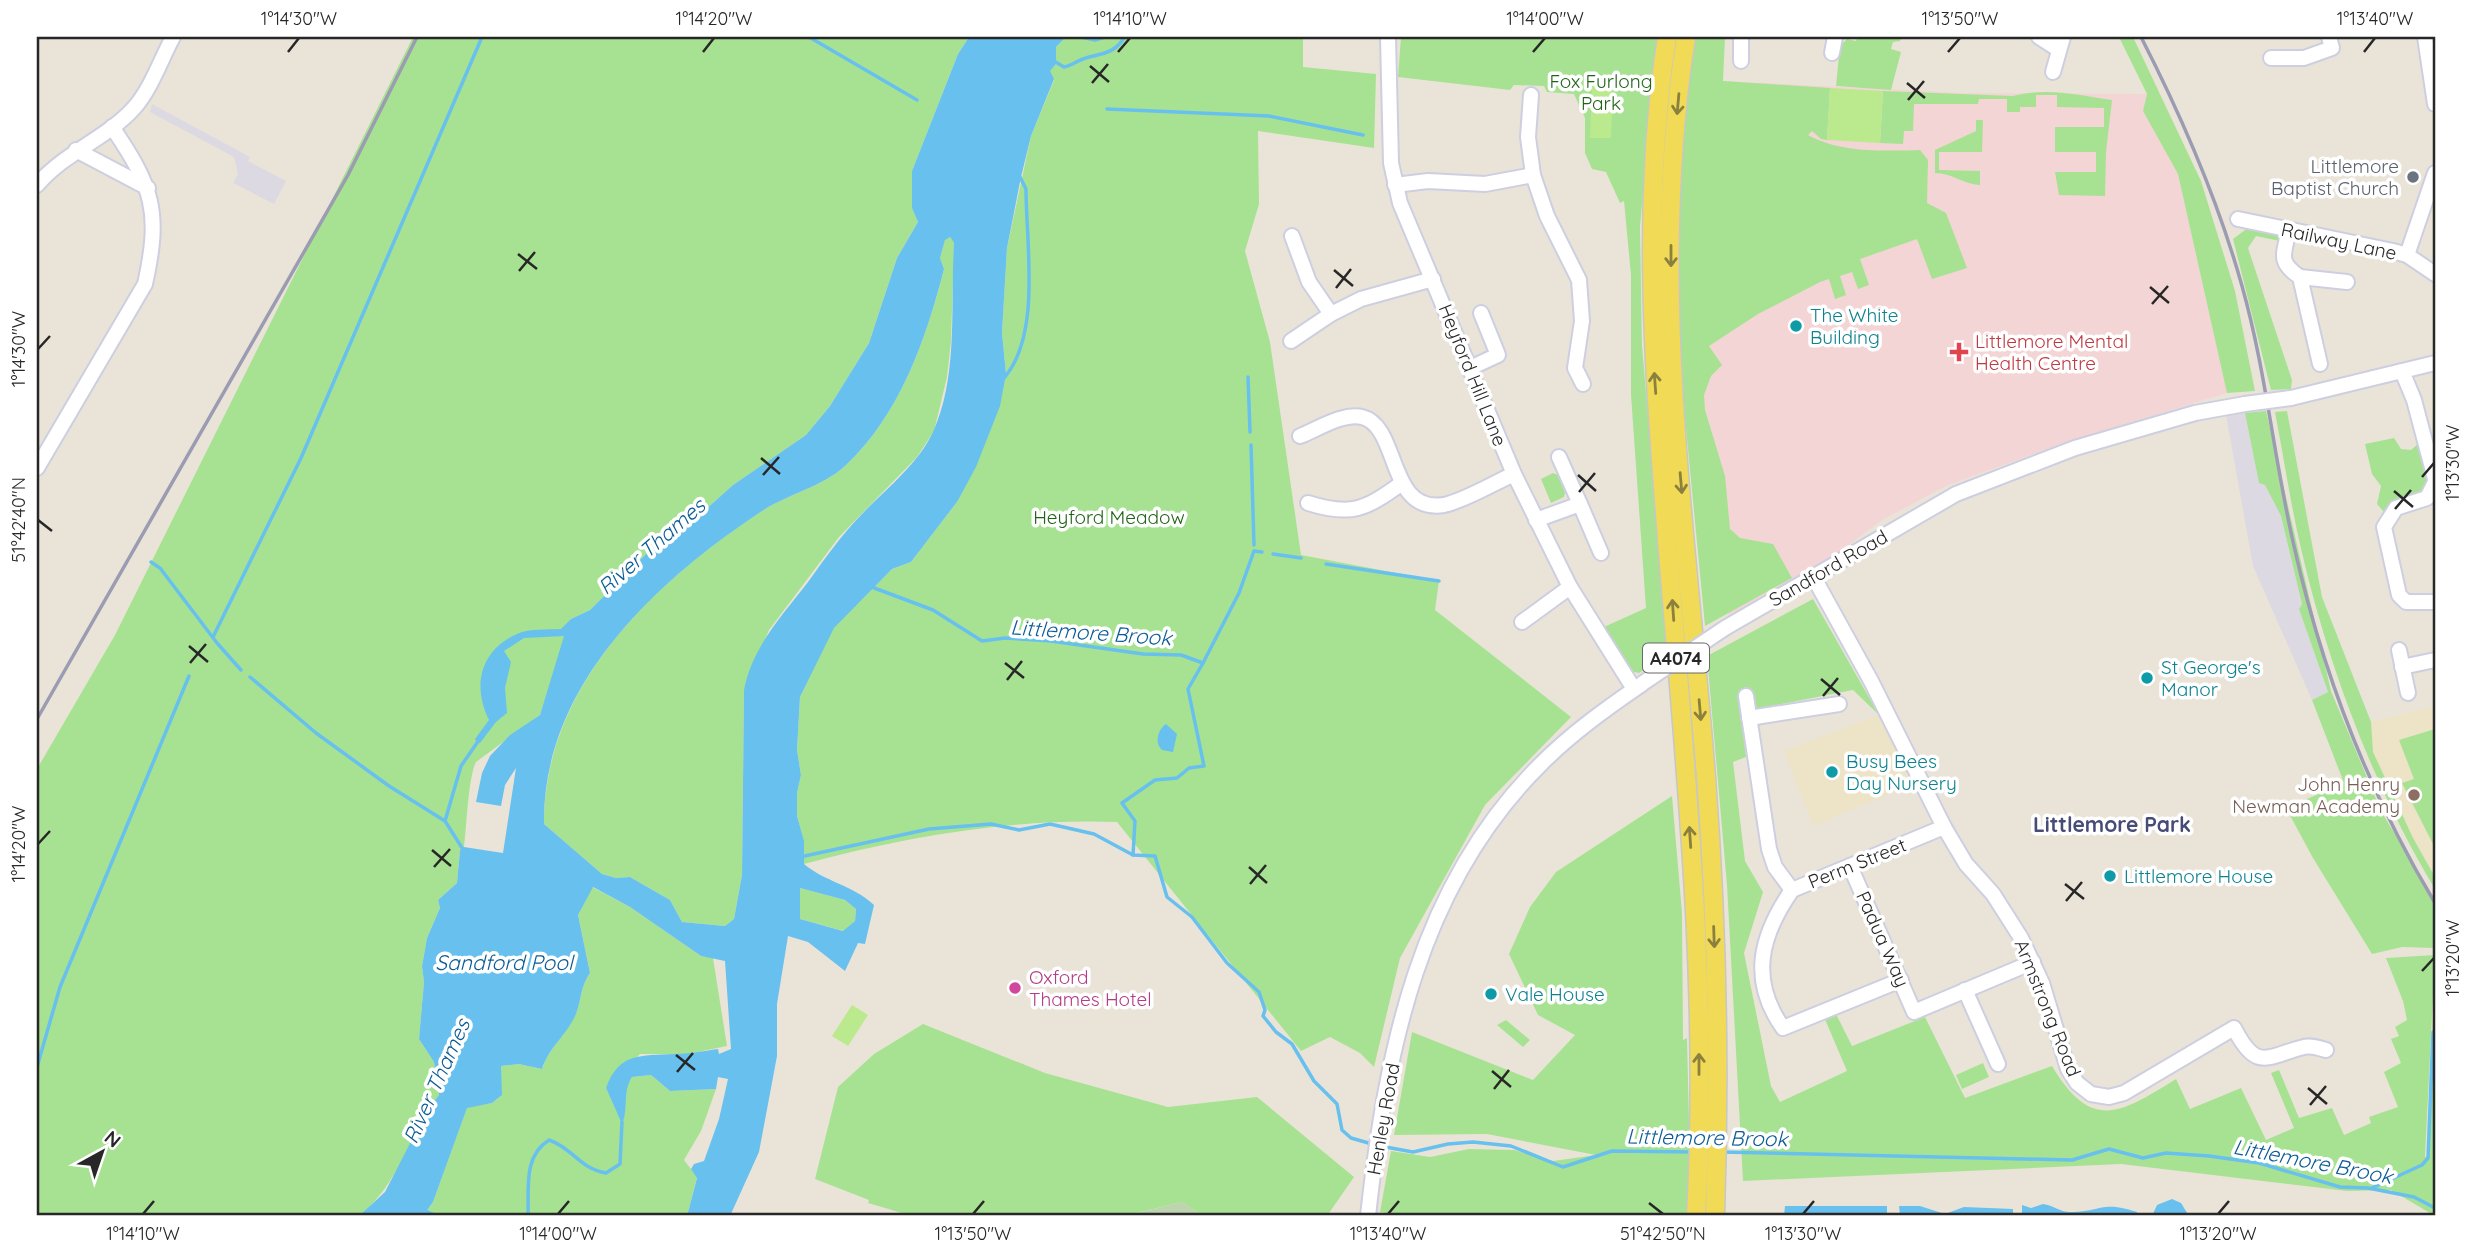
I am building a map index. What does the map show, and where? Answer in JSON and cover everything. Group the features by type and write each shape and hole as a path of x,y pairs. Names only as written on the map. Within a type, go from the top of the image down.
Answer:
{"main road":[{"name":"A4074","path":"1667,37 1652,185 1652,336 1694,878 1699,1132 1696,1216"},
{"name":"A4074","path":"1686,37 1671,188 1671,329 1713,885 1718,1134 1715,1216"}],"street":[{"path":"37,185 76,150 112,127 140,100 173,37"},
{"name":"Heyford Hill Lane","path":"1388,37 1391,163 1395,185 1514,474 1536,520 1570,587 1639,686"},
{"path":"1741,37 1741,61"},
{"path":"1832,53 1835,37"},
{"path":"2039,37 2061,43 2053,72"},
{"path":"2271,58 2304,58 2332,48 2329,37"},
{"path":"2425,37 2432,59 2435,104"},
{"path":"1531,95 1528,137 1533,174 1547,216 1579,280 1582,321 1575,368 1583,384"},
{"path":"37,468 145,284 155,228 148,188 134,159 112,127"},
{"path":"76,150 148,188"},
{"path":"1395,185 1428,181 1485,184 1533,174"},
{"path":"2407,256 2434,178"},
{"name":"Railway Lane","path":"2238,219 2407,256 2435,274"},
{"path":"2289,230 2283,261 2287,268 2300,277 2347,282"},
{"path":"1292,236 1309,282 1331,314"},
{"path":"2300,277 2320,364"},
{"path":"1291,341 1331,314 1361,299 1433,279"},
{"path":"1470,368 1498,355 1481,313"},
{"name":"Sandford Road","path":"1401,1022 1436,912 1469,854 1508,800 1542,763 1639,686 1725,628 1956,494 2075,448 2195,413 2291,398 2435,363"},
{"path":"2384,527 2396,508 2427,498 2435,480 2414,400 2402,371"},
{"path":"1300,436 1349,417 1362,416 1377,426 1402,483 1415,499 1426,504 1445,505 1514,474"},
{"path":"1559,457 1601,553"},
{"path":"1308,503 1335,512 1352,510 1370,505 1402,483"},
{"path":"1536,520 1580,504"},
{"path":"2379,511 2399,595 2406,602 2434,606"},
{"name":"Armstrong Road","path":"1813,576 1871,681 1944,827 1966,864 1993,894 2021,937 2042,983 2068,1069 2077,1083 2091,1094 2109,1097 2124,1093 2234,1028 2245,1047 2263,1058 2283,1055 2307,1045 2326,1050"},
{"path":"1522,622 1570,587"},
{"path":"2399,650 2408,694"},
{"path":"2402,667 2435,660"},
{"path":"1746,696 1769,849 1775,867 1792,890"},
{"path":"1749,718 1839,704"},
{"name":"Perm Street","path":"1901,980 1783,1028 1765,994 1761,963 1765,937 1777,911 1792,890 1944,827"},
{"name":"Padua Way","path":"1850,866 1914,1012 1965,990"},
{"path":"1998,1064 1965,990 2032,962"},
{"name":"Henley Road","path":"1368,1216 1401,1022"}],"shaded area":[{"name":"Littlemore Mental Health Centre","path":"1723,81 1965,93 2147,94 2143,111 2178,174 2227,393 2069,441 1948,485 1882,520 1820,566 1729,618 1702,426"},
{"path":"152,104 250,157 248,161 286,181 274,204 233,183 238,174 234,157 150,112"},
{"path":"2245,413 2259,482 2265,485 2281,516 2302,604 2299,609 2328,692 2312,700 2253,566 2226,415"},
{"name":"John Henry Newman Academy","path":"2435,706 2435,877 2413,838 2373,752 2371,722"},
{"path":"1879,715 1913,784 1813,826 1784,751"}],"green space":[{"path":"413,37 969,37 958,54 912,171 912,207 918,222 897,258 869,343 830,406 806,435 733,485 694,520 660,540 590,610 571,619 540,715 476,762 469,790 464,847 460,850 457,883 438,900 440,908 427,938 422,966 424,982 419,1039 434,1062 439,1095 385,1189 359,1216 37,1216 37,769 115,635"},
{"name":"Heyford Meadow","path":"1066,37 1303,37 1303,67 1376,74 1374,148 1258,131 1259,204 1245,251 1270,342 1301,555 1439,581 1435,610 1571,717 1485,805 1400,958 1374,1067 1360,1053 1330,1037 1301,1051 1117,822 1038,823 959,831 881,845 804,864 804,842 797,816 797,793 801,775 797,750 800,697 833,628 892,569 911,562 957,502 1006,374 1002,333 1007,248 1031,136 1054,80 1049,71 1056,64 1056,47"},
{"name":"Fox Furlong Park","path":"1401,37 1657,37 1640,227 1642,345 1668,654 1639,673 1630,671 1604,627 1646,608 1631,395 1631,275 1624,201 1620,203 1606,172 1592,169 1585,153 1585,118 1574,94 1547,92 1544,86 1514,85 1510,90 1398,77"},
{"path":"1692,37 1725,37 1723,81 1830,88 1827,140 1821,139 1812,131 1808,135 1848,148 1920,150 1928,160 1927,203 1946,213 1967,268 1932,279 1917,239 1860,259 1869,285 1858,289 1852,272 1840,276 1846,295 1835,299 1829,279 1820,282 1758,314 1709,346 1722,365 1711,376 1704,395 1705,410 1725,476 1730,529 1740,538 1773,544 1792,578 1705,626 1685,418 1678,302 1681,159"},
{"path":"1857,37 1902,37 1900,41 1893,42 1891,49 1901,52 1891,90 1836,86 1840,46 1847,39 1856,41"},
{"path":"2119,37 2133,37 2201,181 2235,291 2255,391 2227,393 2178,174 2143,111 2147,94"},
{"name":"Fox Furlong Park","path":"1592,83 1613,84 1611,138 1590,138"},
{"path":"1830,88 1883,91 1880,143 1827,140"},
{"path":"1883,91 2013,96 2050,92 2112,100 2106,152 2105,196 2059,195 2055,172 2096,172 2096,152 2055,152 2055,127 2104,127 2104,108 2057,107 2057,95 2036,95 2036,107 2020,107 2020,112 2007,112 2007,99 1979,99 1978,104 1914,104 1913,131 1904,131 1903,144 1880,143"},
{"path":"1976,120 1983,120 1982,152 1939,152 1939,170 1980,171 1980,185 1935,173 1935,150 1976,131"},
{"path":"2249,227 2275,231 2280,241 2256,236 2248,248 2292,380 2291,389 2271,390 2233,239"},
{"path":"950,237 954,243 951,341 947,377 934,431 917,457 839,537 769,630 744,691 742,875 734,919 725,926 682,922 670,900 630,877 616,878 602,874 544,824 549,774 563,726 584,683 612,642 682,570 762,511 836,473 864,446 896,400 919,349 944,269 940,258 945,239"},
{"path":"2266,411 2331,691 2381,811 2435,901 2435,948 2402,947 2372,954 2313,858 2286,808 2344,783 2312,700 2328,692 2299,609 2302,604 2281,516 2265,485 2259,483 2245,413"},
{"path":"2287,411 2322,597 2371,722 2373,752 2413,838 2435,877 2435,889 2373,769 2326,640 2298,536 2275,412"},
{"path":"2394,438 2401,449 2411,450 2418,444 2428,479 2422,491 2403,497 2403,501 2384,512 2377,504 2381,486 2372,474 2365,444"},
{"path":"1553,473 1558,475 1565,493 1564,497 1551,503 1541,479"},
{"path":"1813,599 1879,715 1853,690 1771,706 1741,715 1746,757 1733,762 1745,861 1763,892 1744,953 1771,1086 1780,1102 1847,1071 1824,1017 1835,1012 1852,1046 1925,1017 1965,1098 2052,1066 2067,1087 2094,1109 2123,1107 2139,1101 2176,1079 2190,1109 2241,1088 2266,1140 2294,1128 2271,1073 2279,1070 2299,1118 2332,1108 2344,1135 2371,1123 2369,1117 2398,1107 2384,1072 2401,1063 2391,1039 2399,1036 2395,1027 2407,1020 2403,1001 2386,958 2435,955 2425,1157 2430,1155 2429,1106 2435,973 2435,1216 2391,1190 2347,1191 2121,1164 1743,1181 1727,885 1707,656"},
{"path":"2435,729 2435,848 2402,783 2414,779 2399,740"},
{"path":"1672,796 1682,913 1683,1040 1687,1038 1690,1166 1687,1216 1412,1216 1380,1212 1391,1151 1430,1157 1469,1149 1514,1150 1553,1161 1596,1155 1487,1134 1394,1135 1412,1032 1533,1080 1575,1035 1538,1015 1509,954 1530,907 1556,872"},
{"path":"592,887 630,907 701,956 713,958 727,1046 688,1054 640,1054 606,1088 622,1123 625,1087 632,1077 651,1075 670,1091 716,1089 701,1131 684,1160 697,1177 687,1216 423,1216 433,1202 467,1107 492,1103 501,1096 501,1066 519,1064 542,1069 572,1021 584,983 590,973 578,915"},
{"path":"800,888 845,900 856,909 855,921 844,931 800,919"},
{"path":"852,1005 868,1015 848,1046 832,1036"},
{"path":"1506,1020 1530,1040 1523,1047 1497,1025"},
{"path":"923,1024 1045,1073 1168,1107 1257,1097 1354,1177 1327,1216 1202,1216 1182,1202 1124,1216 912,1216 868,1203 869,1200 815,1179 838,1087 874,1054"},
{"path":"1983,1063 1989,1077 1962,1089 1956,1075"},
{"path":"1182,1202 1202,1216 1129,1215"}],"water":[{"name":"Sandford Pool","path":"969,37 1066,37 1056,47 1056,64 1050,71 1054,79 1031,136 1021,177 1007,248 1002,333 1006,374 1000,406 976,467 957,502 911,562 892,569 834,628 800,697 797,750 801,775 797,793 797,816 804,841 804,864 874,905 865,944 858,943 845,971 808,942 788,936 777,1004 777,1056 759,1152 730,1216 687,1216 697,1178 691,1169 694,1164 704,1161 719,1119 728,1079 718,1077 716,1089 670,1091 651,1075 632,1077 627,1088 622,1124 606,1088 617,1068 632,1058 718,1049 719,1054 731,1049 725,961 701,956 630,907 593,887 578,915 590,973 576,1014 542,1069 519,1064 501,1066 502,1095 492,1103 467,1108 433,1202 423,1216 359,1216 385,1192 426,1112 439,1095 434,1062 419,1039 424,982 422,966 427,938 440,908 438,900 457,883 460,850 464,847 503,853 516,768 505,785 501,806 476,802 482,773 490,756 510,735 540,715 564,636 524,638 504,651 511,662 505,688 507,713 496,722 480,743 477,743 475,739 489,720 481,694 487,659 504,641 517,634 533,630 561,629 571,619 590,610 660,540 694,520 733,485 806,435 830,406 869,343 897,258 918,222 912,208 912,171 958,54","holes":["950,237 954,243 950,363 947,387 933,432 911,465 834,546 761,646 744,690 742,875 734,919 725,926 682,922 670,900 630,877 616,878 602,874 544,824 548,774 562,727 584,683 612,642 646,604 722,539 772,505 836,473 864,446 896,400 919,349 944,269 940,258 945,240","800,888 845,900 856,909 855,921 843,931 800,919"]},
{"path":"1166,724 1177,734 1173,752 1162,750 1158,744 1159,733"},
{"path":"2172,1199 2181,1203 2189,1216 2152,1216 2157,1205"},
{"path":"2043,1204 2070,1212 2116,1207 2137,1212 2138,1216 2022,1216 2022,1205 2031,1208"},
{"path":"1785,1206 1887,1206 1887,1216 1784,1216"},
{"path":"1899,1206 1920,1206 1945,1214 1964,1207 2013,1209 2013,1216 1900,1216"}],"waterway":[{"path":"213,637 301,458 482,37"},
{"path":"809,37 917,100"},
{"path":"1081,37 1095,40 1105,37"},
{"path":"1054,61 1067,66 1113,50 1124,37"},
{"path":"1107,109 1269,116 1363,135"},
{"path":"1003,379 1015,361 1023,339 1027,315 1029,262 1026,189 1019,175"},
{"path":"1248,377 1250,432"},
{"path":"1251,445 1254,545"},
{"path":"1203,663 1239,593 1254,551 1262,552"},
{"path":"1273,554 1301,558"},
{"path":"151,562 160,568 241,670"},
{"path":"1326,564 1439,581"},
{"name":"Littlemore Brook","path":"869,586 933,610 982,641 1005,638 1051,641 1143,654 1181,655 1203,663 1188,689 1204,766 1189,768 1177,778 1155,780 1122,803 1135,821 1133,855 1155,856 1167,897 1192,917 1227,963 1259,992 1265,1010 1263,1016 1276,1032 1292,1044 1314,1081 1337,1104 1342,1130 1351,1138 1372,1144"},
{"path":"37,1067 60,987 189,676"},
{"path":"250,677 316,733 389,786 445,821 464,851"},
{"path":"445,821 461,766 479,740"},
{"path":"800,857 929,829 991,824 1019,830 1050,824 1094,834 1133,855"},
{"path":"2372,1188 2422,1165 2428,1158 2433,1032"},
{"path":"528,1216 529,1174 531,1164 541,1147 549,1140 583,1163 606,1173 620,1164 622,1122"},
{"name":"Littlemore Brook","path":"1380,1146 1413,1152 1448,1144 1473,1142 1511,1146 1563,1167 1612,1151 1693,1152"},
{"name":"Littlemore Brook","path":"1721,1152 2072,1160 2109,1149 2143,1158 2166,1153 2209,1156 2259,1163 2340,1187 2368,1188 2414,1197 2435,1208"},
{"path":"423,1210 437,1216"}],"railway":[{"path":"37,719 348,175 417,37"},
{"path":"2141,37 2198,159 2242,286 2257,350 2294,546 2305,593 2334,685 2369,775 2435,903"}],"place":[{"name":"Littlemore Baptist Church","path":"2413,177"},
{"name":"The White Building","path":"1796,326"},
{"name":"Littlemore Mental Health Centre","path":"1959,352"},
{"name":"St George's Manor","path":"2147,678"},
{"name":"Busy Bees Day Nursery","path":"1832,772"},
{"name":"John Henry Newman Academy","path":"2414,795"},
{"name":"Littlemore House","path":"2110,876"},
{"name":"Oxford Thames Hotel","path":"1015,988"},
{"name":"Vale House","path":"1491,994"}],"district":[{"name":"Littlemore Park","path":"2112,824"}],"water label":[{"name":"River Thames","path":"651,546"},
{"name":"River Thames","path":"436,1081"}]}
